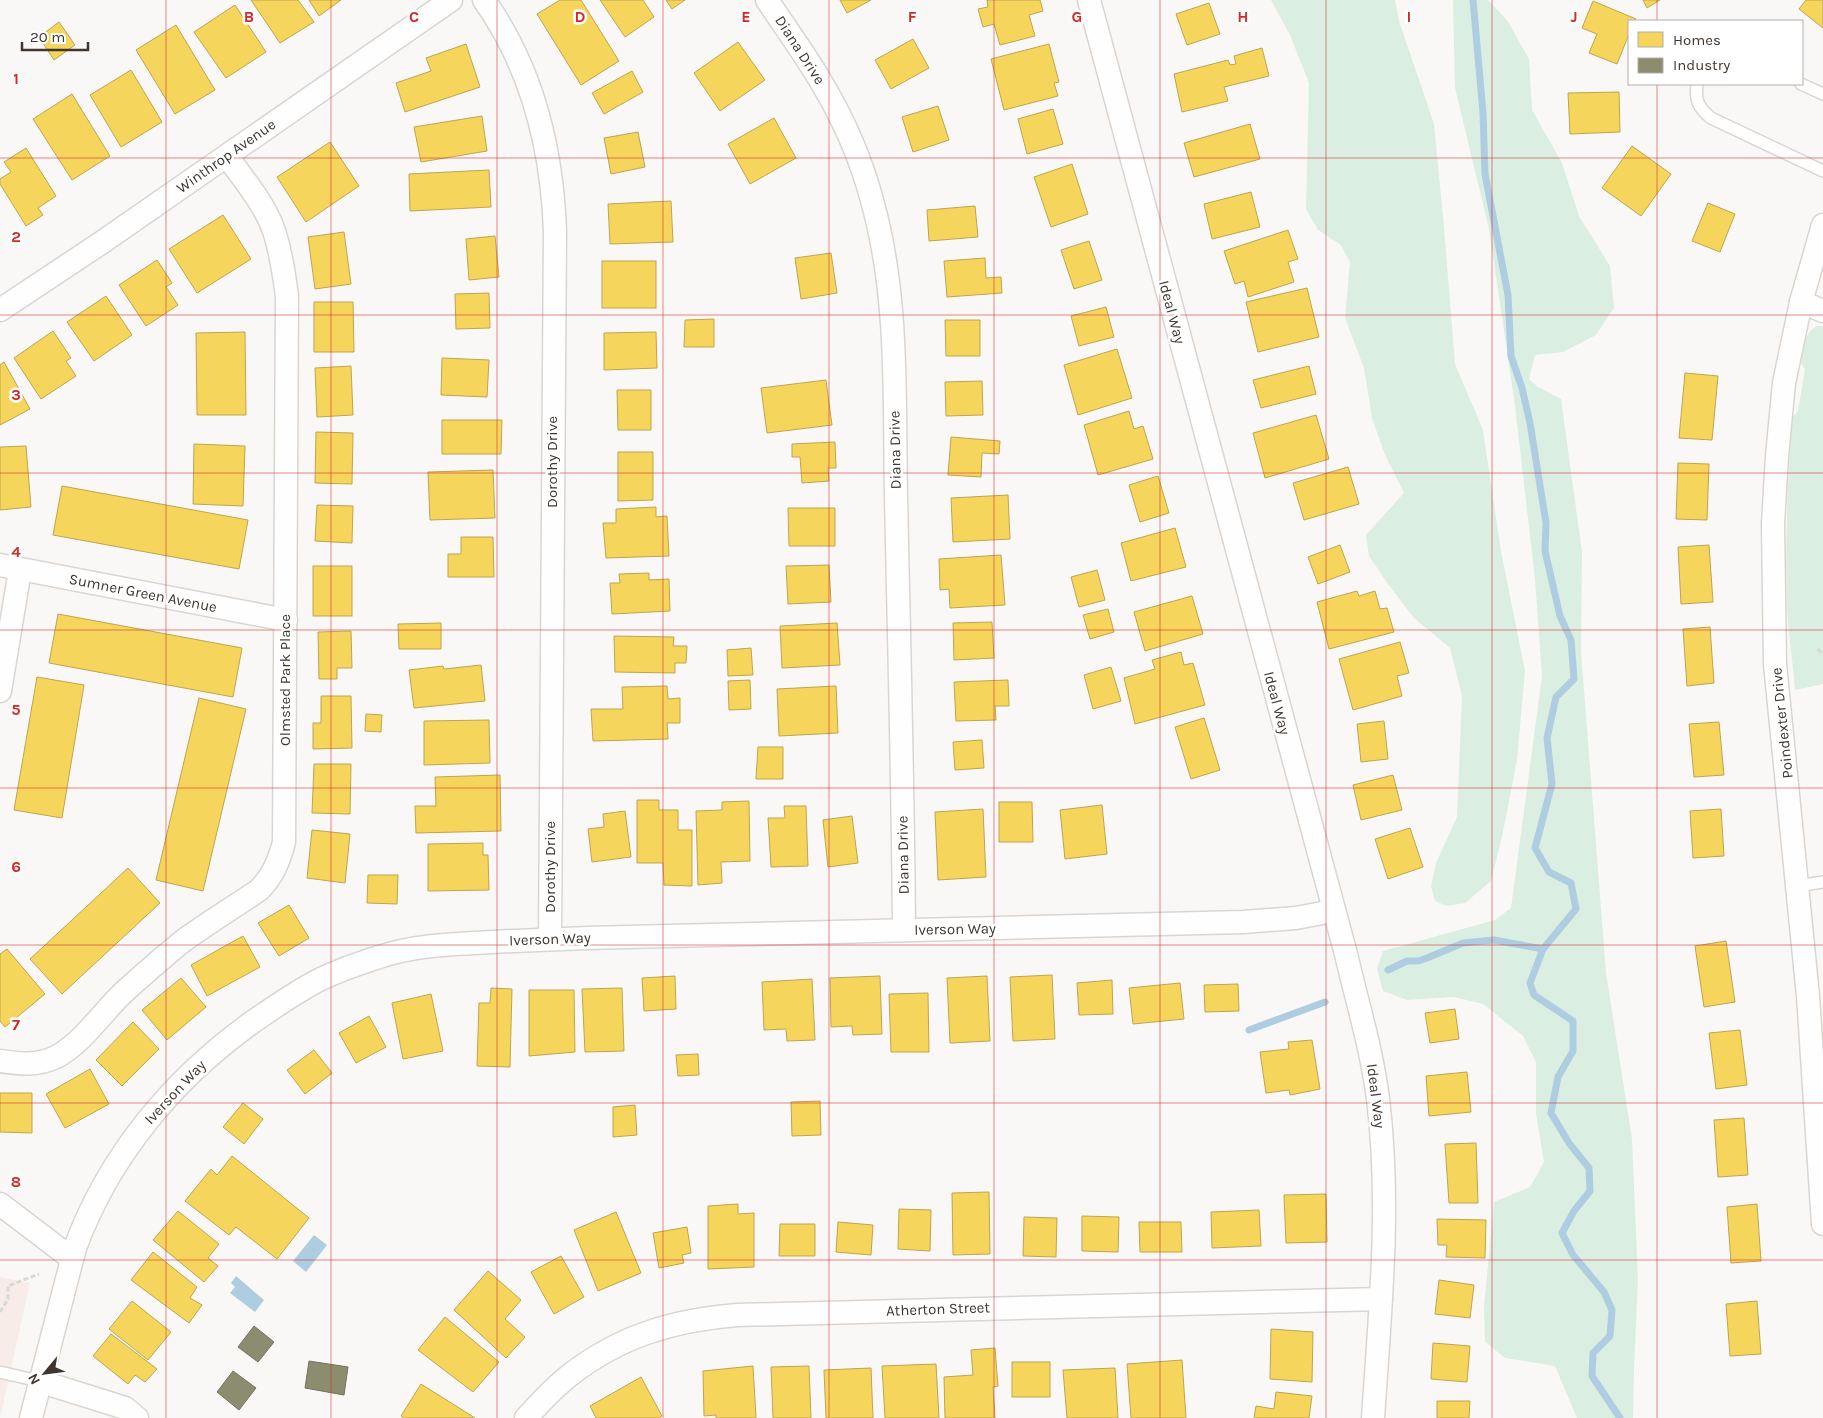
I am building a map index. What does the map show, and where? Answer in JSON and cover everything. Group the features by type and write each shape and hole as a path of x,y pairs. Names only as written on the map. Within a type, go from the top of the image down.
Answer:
{"street":[{"name":"Winthrop Avenue","path":"0,310 227,156 451,0"},
{"name":"Dorothy Drive","path":"484,0 503,30 526,77 547,146 554,203 550,938"},
{"name":"Diana Drive","path":"767,0 821,80 848,133 873,204 886,260 892,319 904,930"},
{"name":"Ideal Way","path":"1089,0 1346,954 1372,1062 1378,1099 1384,1172 1381,1299 1373,1418"},
{"name":"Olmsted Park Place","path":"0,1061 24,1065 56,1057 74,1044 118,997 161,960 183,942 260,890 279,863 284,842 287,296 282,258 274,230 260,204 227,156"},
{"name":"Poindexter Drive","path":"1823,225 1801,302 1784,383 1773,524 1775,664 1809,1006 1823,1224"},
{"path":"1801,302 1823,311"},
{"name":"Sumner Green Avenue","path":"10,568 286,620"},
{"path":"0,691 10,568"},
{"name":"Iverson Way","path":"31,1418 71,1258 84,1223 111,1172 150,1118 165,1099 208,1057 230,1038 286,998 322,979 378,957 422,946 550,938 1243,922 1296,918 1333,911"},
{"path":"0,1204 71,1258"},
{"name":"Atherton Street","path":"526,1418 570,1375 603,1352 643,1333 702,1318 756,1314 1381,1299"},
{"path":"39,1381 125,1408 137,1418"}],"lane":[{"path":"1697,85 1696,96 1700,109 1711,118 1823,171"},
{"path":"1803,85 1823,94"},
{"path":"1798,886 1823,882"},
{"path":"0,1372 39,1381"}],"path":[{"path":"1818,649 1823,655"},
{"path":"0,1312 8,1299 8,1286 39,1274"}],"shaded area":[{"path":"0,1277 30,1283 0,1418"}],"green space":[{"path":"1271,0 1395,0 1399,21 1434,124 1455,364 1483,430 1501,551 1525,671 1517,760 1502,837 1491,881 1465,903 1447,906 1435,901 1431,886 1436,863 1457,817 1462,696 1450,648 1414,618 1369,556 1366,535 1404,493 1385,455 1372,418 1364,368 1345,318 1350,262 1341,245 1318,230 1306,209 1309,83 1290,35"},
{"path":"1453,0 1488,0 1507,20 1529,59 1532,110 1562,163 1579,216 1610,266 1614,308 1596,335 1563,352 1535,355 1529,379 1538,387 1561,399 1582,552 1581,651 1606,973 1632,1139 1638,1280 1633,1418 1577,1418 1555,1366 1505,1358 1485,1342 1484,1307 1494,1202 1530,1187 1544,1162 1536,1114 1536,1062 1523,1036 1483,1004 1454,997 1407,1000 1383,991 1377,969 1383,951 1495,920 1511,908 1542,676 1535,579 1515,406 1489,229 1455,88"},
{"path":"1817,326 1823,326 1823,684 1795,690 1787,606 1786,535 1789,464 1793,417 1798,411 1805,369 1801,363 1803,347 1806,337"}],"water":[{"path":"314,1235 327,1245 306,1272 293,1261"},
{"path":"236,1276 264,1300 255,1312 230,1293 235,1287 231,1283"}],"building: Homes":[{"path":"251,0 298,0 314,22 280,43"},
{"path":"309,0 341,0 319,16"},
{"path":"560,0 581,0 619,61 581,85 537,14"},
{"path":"600,0 643,0 654,17 625,37"},
{"path":"666,0 685,0 672,9"},
{"path":"840,0 871,0 847,13"},
{"path":"987,0 1040,0 1043,11 1029,15 1035,36 1000,45 994,24 983,27 978,9 988,7"},
{"path":"1643,0 1660,0 1647,8"},
{"path":"1806,0 1823,0 1823,28 1799,9"},
{"path":"1593,1 1636,19 1628,20 1628,36 1617,64 1589,53 1597,34 1582,28"},
{"path":"1209,3 1220,34 1187,45 1176,14"},
{"path":"235,5 266,52 226,78 194,32"},
{"path":"59,22 75,45 54,60 39,37"},
{"path":"176,25 215,90 175,114 136,50"},
{"path":"913,39 929,68 891,89 875,60"},
{"path":"738,42 765,80 720,111 694,73"},
{"path":"466,44 480,87 405,112 396,83 431,71 426,58"},
{"path":"1049,44 1059,82 1054,83 1058,96 1004,110 991,59"},
{"path":"1262,48 1269,76 1224,87 1228,101 1182,112 1174,74 1228,60 1230,65 1236,64 1234,56"},
{"path":"131,70 162,122 121,147 90,95"},
{"path":"632,71 643,92 604,114 592,93"},
{"path":"1619,92 1620,132 1570,134 1568,93"},
{"path":"72,94 110,156 72,180 33,119"},
{"path":"938,106 949,140 913,152 902,117"},
{"path":"1053,109 1063,144 1027,154 1018,119"},
{"path":"482,116 487,151 421,162 414,127"},
{"path":"774,118 796,158 750,184 728,144"},
{"path":"1250,124 1260,159 1194,177 1184,143"},
{"path":"638,132 645,167 611,174 604,138"},
{"path":"330,142 359,186 306,222 277,177"},
{"path":"1632,146 1671,174 1641,216 1602,188"},
{"path":"26,148 56,196 38,208 43,215 26,226 0,184 0,179 11,172 4,162"},
{"path":"1072,164 1088,214 1051,227 1034,177"},
{"path":"489,170 491,207 410,211 409,174"},
{"path":"1251,192 1260,227 1212,239 1204,204"},
{"path":"671,201 673,242 610,244 608,204"},
{"path":"1708,203 1735,214 1720,252 1692,241"},
{"path":"975,206 978,237 929,241 927,210"},
{"path":"223,215 251,259 197,293 169,249"},
{"path":"1288,230 1298,259 1288,262 1294,282 1248,297 1244,281 1235,284 1224,251"},
{"path":"344,232 351,284 315,289 308,237"},
{"path":"495,236 499,277 469,280 466,239"},
{"path":"1089,241 1102,280 1074,289 1061,250"},
{"path":"831,253 837,293 801,299 795,258"},
{"path":"985,258 986,278 1001,277 1002,293 947,297 944,261"},
{"path":"157,260 172,283 166,287 178,305 146,326 119,285"},
{"path":"602,261 656,261 656,308 602,308"},
{"path":"1307,288 1319,337 1258,352 1246,302"},
{"path":"489,293 490,328 456,329 455,294"},
{"path":"106,296 132,335 94,361 67,322"},
{"path":"314,302 353,302 354,352 314,352"},
{"path":"1106,307 1114,337 1079,346 1071,316"},
{"path":"714,319 714,347 684,347 685,320"},
{"path":"945,320 980,320 980,356 946,356"},
{"path":"53,331 71,358 66,361 76,376 41,399 14,358"},
{"path":"245,332 246,415 197,415 196,333"},
{"path":"656,332 657,368 604,370 604,333"},
{"path":"1117,349 1132,398 1078,415 1064,365"},
{"path":"442,358 489,360 487,397 441,395"},
{"path":"4,362 30,409 0,425 0,365"},
{"path":"351,366 353,415 317,417 315,368"},
{"path":"1309,366 1316,394 1261,408 1253,380"},
{"path":"1685,373 1718,376 1712,440 1679,438"},
{"path":"826,380 832,425 767,433 761,388"},
{"path":"982,381 983,415 946,416 945,382"},
{"path":"617,390 651,390 651,430 618,430"},
{"path":"1129,411 1134,429 1143,426 1153,459 1098,475 1084,425"},
{"path":"1316,415 1329,459 1265,478 1253,433"},
{"path":"442,420 502,420 501,454 442,454"},
{"path":"316,432 353,433 352,484 315,483"},
{"path":"951,437 1000,441 999,454 982,453 981,477 948,475"},
{"path":"835,442 836,468 828,468 829,481 802,483 800,457 792,457 792,444"},
{"path":"194,444 245,446 243,506 193,504"},
{"path":"26,446 31,507 0,510 0,447"},
{"path":"618,452 653,452 653,500 618,501"},
{"path":"1678,463 1709,464 1707,520 1676,519"},
{"path":"1348,467 1359,504 1304,520 1293,483"},
{"path":"493,470 495,518 430,520 428,472"},
{"path":"1158,476 1169,513 1140,522 1129,485"},
{"path":"62,486 248,520 239,569 53,535"},
{"path":"1008,495 1010,539 953,542 951,498"},
{"path":"317,505 353,506 352,543 315,541"},
{"path":"656,507 656,517 667,516 669,556 606,558 603,523 616,523 616,509"},
{"path":"788,508 835,508 835,546 789,546"},
{"path":"1175,528 1186,567 1131,581 1121,543"},
{"path":"461,537 493,537 494,577 448,577 448,554 461,554"},
{"path":"1340,545 1350,572 1318,584 1308,557"},
{"path":"1709,545 1713,602 1681,604 1678,547"},
{"path":"1001,555 1005,605 950,608 949,589 940,590 939,559"},
{"path":"829,565 831,602 788,604 786,566"},
{"path":"313,566 352,566 352,616 313,616"},
{"path":"1097,570 1105,600 1079,607 1071,577"},
{"path":"649,573 649,580 669,579 670,611 612,614 610,583 620,583 619,574"},
{"path":"1357,591 1359,596 1375,591 1380,609 1387,608 1394,632 1329,649 1317,602"},
{"path":"1192,596 1203,634 1145,651 1134,612"},
{"path":"1108,609 1114,632 1090,639 1083,615"},
{"path":"58,614 242,648 233,697 49,663"},
{"path":"992,622 994,658 954,660 953,623"},
{"path":"441,623 441,649 399,649 398,624"},
{"path":"837,623 840,665 782,668 780,626"},
{"path":"1710,627 1714,683 1687,686 1683,629"},
{"path":"351,631 352,668 337,668 337,679 319,679 318,632"},
{"path":"614,636 674,637 673,646 687,646 686,663 675,663 675,673 615,672"},
{"path":"1400,642 1409,673 1397,676 1402,696 1353,710 1339,659"},
{"path":"751,648 753,675 728,676 727,650"},
{"path":"1181,652 1184,665 1193,663 1205,705 1135,724 1124,678 1155,669 1152,660"},
{"path":"481,665 485,701 414,708 409,670 443,666 444,669"},
{"path":"1111,667 1121,701 1093,709 1084,675"},
{"path":"37,677 84,685 62,818 14,810"},
{"path":"750,680 751,709 729,710 728,681"},
{"path":"1008,680 1009,706 995,706 996,720 956,721 954,682"},
{"path":"667,686 668,699 680,698 680,723 667,723 668,739 593,741 591,709 623,709 622,687"},
{"path":"836,686 838,733 779,736 777,689"},
{"path":"321,696 351,696 352,748 313,749 313,723 321,723"},
{"path":"199,698 246,709 203,891 156,880"},
{"path":"366,714 382,715 381,732 365,731"},
{"path":"1204,718 1220,770 1191,779 1175,727"},
{"path":"489,720 490,763 424,765 424,721"},
{"path":"1384,721 1388,759 1361,762 1357,724"},
{"path":"1719,722 1724,775 1694,777 1689,724"},
{"path":"982,740 984,768 955,770 953,742"},
{"path":"758,747 783,747 783,779 756,779"},
{"path":"314,764 351,764 350,814 312,813"},
{"path":"500,775 501,831 416,833 415,806 436,806 435,777"},
{"path":"1393,775 1402,810 1361,820 1353,785"},
{"path":"637,800 659,800 659,810 678,810 678,830 692,830 692,886 664,885 663,863 637,863"},
{"path":"749,801 750,861 721,862 722,883 698,885 696,811 722,810 722,802"},
{"path":"999,802 1032,802 1033,842 999,842"},
{"path":"1102,805 1107,854 1065,859 1060,810"},
{"path":"784,806 806,806 808,866 771,867 768,818 785,818"},
{"path":"983,809 986,877 938,880 935,812"},
{"path":"1721,809 1724,856 1693,858 1690,811"},
{"path":"625,811 631,857 592,862 588,829 604,827 603,814"},
{"path":"852,816 858,863 828,867 823,820"},
{"path":"1410,828 1423,867 1388,879 1375,839"},
{"path":"312,830 350,834 345,883 307,878"},
{"path":"483,843 483,855 488,855 489,890 428,891 428,844"},
{"path":"128,868 160,903 62,994 30,959"},
{"path":"368,875 398,875 397,904 367,903"},
{"path":"289,905 309,938 279,956 258,923"},
{"path":"243,936 260,967 207,996 191,965"},
{"path":"1726,941 1735,1002 1704,1007 1695,946"},
{"path":"7,949 45,994 5,1027 0,1021 0,954"},
{"path":"1052,975 1055,1039 1013,1041 1010,977"},
{"path":"675,976 676,1009 644,1011 642,978"},
{"path":"880,976 882,1034 853,1035 852,1026 831,1027 830,978"},
{"path":"987,976 990,1041 950,1043 947,978"},
{"path":"181,978 206,1007 167,1040 142,1010"},
{"path":"812,979 815,1040 787,1041 786,1029 764,1030 762,982"},
{"path":"1112,980 1113,1014 1079,1015 1077,983"},
{"path":"1180,983 1184,1019 1133,1024 1129,988"},
{"path":"1238,984 1239,1011 1205,1012 1204,985"},
{"path":"491,988 512,989 510,1067 477,1066 479,1003 490,1003"},
{"path":"622,988 624,1051 585,1052 582,989"},
{"path":"529,990 574,990 575,1052 529,1056"},
{"path":"928,993 929,1052 891,1052 889,994"},
{"path":"431,994 443,1051 403,1059 392,1003"},
{"path":"1455,1009 1459,1039 1430,1043 1425,1013"},
{"path":"369,1016 386,1047 356,1063 339,1033"},
{"path":"133,1022 159,1049 122,1086 96,1060"},
{"path":"1740,1030 1747,1085 1716,1089 1709,1033"},
{"path":"1312,1040 1320,1089 1290,1095 1289,1090 1266,1093 1260,1052 1289,1049 1288,1042"},
{"path":"314,1050 332,1073 305,1094 287,1070"},
{"path":"698,1054 699,1075 678,1076 676,1055"},
{"path":"90,1069 109,1104 65,1128 46,1094"},
{"path":"1467,1072 1471,1112 1429,1116 1426,1076"},
{"path":"0,1093 32,1093 32,1133 0,1132"},
{"path":"820,1101 821,1135 792,1136 791,1102"},
{"path":"243,1103 263,1119 244,1144 223,1127"},
{"path":"635,1105 637,1135 613,1137 613,1107"},
{"path":"1744,1118 1748,1175 1718,1177 1714,1120"},
{"path":"1476,1143 1478,1203 1449,1203 1445,1144"},
{"path":"232,1156 309,1218 277,1259 236,1227 229,1235 185,1201 211,1169 217,1175"},
{"path":"989,1192 990,1254 953,1255 952,1193"},
{"path":"1326,1194 1327,1242 1286,1243 1284,1195"},
{"path":"738,1204 738,1214 754,1213 754,1267 708,1269 708,1206"},
{"path":"1757,1204 1761,1261 1731,1263 1727,1207"},
{"path":"899,1209 931,1210 930,1251 898,1249"},
{"path":"1259,1210 1261,1246 1212,1248 1211,1212"},
{"path":"178,1211 219,1244 208,1258 218,1266 204,1282 153,1240"},
{"path":"616,1212 641,1273 598,1291 574,1230"},
{"path":"1082,1216 1119,1217 1118,1252 1082,1251"},
{"path":"1024,1217 1057,1218 1056,1257 1023,1256"},
{"path":"1437,1219 1486,1220 1485,1258 1446,1257 1447,1245 1438,1245"},
{"path":"838,1222 873,1225 871,1255 836,1252"},
{"path":"1139,1222 1181,1222 1182,1252 1140,1252"},
{"path":"780,1224 815,1224 815,1256 779,1256"},
{"path":"687,1227 691,1253 682,1255 684,1263 659,1268 653,1233"},
{"path":"153,1252 197,1287 190,1298 202,1305 189,1323 131,1280"},
{"path":"561,1256 584,1297 554,1314 531,1272"},
{"path":"488,1271 521,1300 505,1319 525,1337 506,1358 454,1310"},
{"path":"1439,1280 1474,1285 1470,1318 1435,1314"},
{"path":"132,1301 171,1332 148,1360 109,1329"},
{"path":"1757,1301 1761,1354 1730,1356 1726,1304"},
{"path":"445,1317 499,1362 473,1392 418,1350"},
{"path":"1271,1329 1313,1332 1312,1382 1270,1379"},
{"path":"111,1334 157,1369 145,1382 135,1375 128,1384 93,1356"},
{"path":"1433,1343 1470,1346 1467,1382 1431,1379"},
{"path":"995,1348 998,1386 993,1387 995,1418 945,1418 944,1377 973,1375 971,1350"},
{"path":"1182,1360 1186,1418 1131,1418 1127,1364"},
{"path":"1012,1362 1050,1362 1050,1397 1012,1397"},
{"path":"936,1364 939,1418 885,1418 882,1366"},
{"path":"753,1366 756,1418 716,1418 716,1415 704,1416 703,1371"},
{"path":"809,1366 811,1418 773,1418 771,1367"},
{"path":"871,1368 873,1418 826,1418 824,1370"},
{"path":"1115,1368 1118,1418 1067,1418 1063,1370"},
{"path":"641,1377 662,1416 659,1418 596,1418 590,1406"},
{"path":"421,1384 475,1418 404,1418 401,1416"},
{"path":"1276,1392 1312,1396 1309,1418 1254,1418 1256,1406 1274,1409"},
{"path":"1437,1401 1470,1401 1469,1418 1437,1418"}],"building: Industry":[{"path":"254,1326 274,1342 258,1362 238,1347"},
{"path":"309,1361 348,1367 344,1395 305,1388"},
{"path":"233,1371 256,1388 239,1410 217,1392"}],"waterway":[{"path":"1473,0 1483,113 1485,174 1508,295 1511,356 1522,388 1530,423 1546,523 1545,551 1560,616 1571,640 1574,679 1556,697 1547,738 1552,784 1535,848 1549,872 1571,883 1576,909 1543,949 1530,983 1534,995 1573,1021 1573,1051 1558,1077 1551,1113 1569,1143 1589,1168 1590,1191 1574,1211 1562,1233 1573,1255 1604,1292 1612,1310 1610,1336 1593,1353 1592,1376 1620,1418"},
{"path":"1388,970 1407,961 1418,961 1463,943 1494,940 1543,949"},
{"path":"1249,1030 1325,1002"}]}
